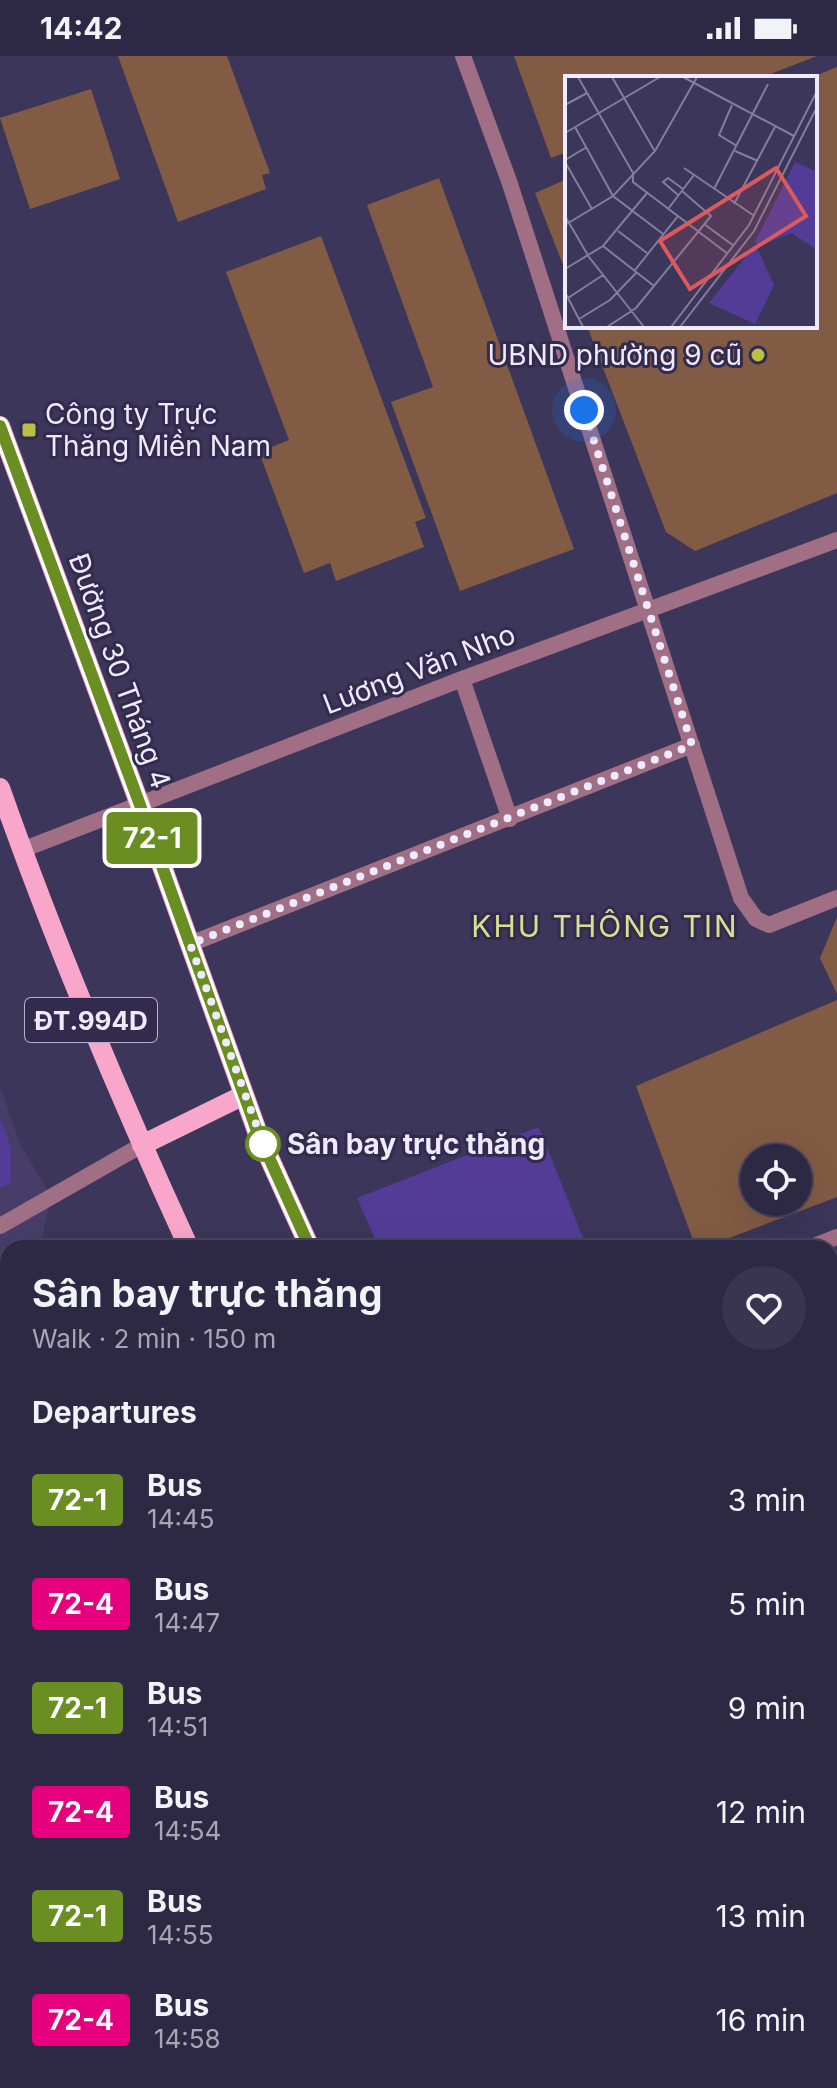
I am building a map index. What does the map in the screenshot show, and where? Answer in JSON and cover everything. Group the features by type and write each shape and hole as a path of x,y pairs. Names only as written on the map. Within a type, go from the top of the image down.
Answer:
{"main road":[{"name":"Đường 30 Tháng 4","path":"0,426 257,1131 306,1240"},
{"name":"ĐT.994D","path":"0,788 22,850 142,1145 185,1240"},
{"path":"142,1145 244,1095"}],"street":[{"path":"463,56 514,196 741,898 756,919 769,925 837,898"},
{"name":"Lương Văn Nho","path":"22,850 462,679 837,540"},
{"path":"462,679 510,819"},
{"path":"190,944 692,745"},
{"path":"0,1226 142,1145"}],"shaded area":[{"path":"0,1086 20,1144 51,1196 42,1240 0,1240"},
{"path":"0,1118 11,1147 11,1183 0,1188"},
{"path":"539,1127 584,1240 375,1240 357,1198"}],"building":[{"path":"118,56 227,56 270,173 262,175 266,189 178,222"},
{"path":"514,56 817,56 765,76 565,76 565,153 551,158"},
{"path":"837,67 837,493 695,551 666,532 588,328 817,328 815,76"},
{"path":"91,89 120,179 30,209 0,118"},
{"path":"439,178 574,549 460,591 391,402 433,387 367,205"},
{"path":"565,180 565,270 535,193"},
{"path":"321,236 426,518 415,522 424,547 336,581 330,563 304,573 259,452 289,440 226,272"},
{"path":"837,917 837,994 820,958"},
{"path":"837,1000 837,1197 812,1207 812,1144 740,1144 740,1216 787,1216 724,1240 693,1240 636,1086"}],"bus line":[{"name":"72-1","path":"0,426 257,1131 306,1240"}],"place":[{"name":"UBND phường 9 cũ","path":"758,355"},
{"name":"Công ty Trực Thăng Miền Nam","path":"29,430"},
{"name":"Sân bay trực thăng","path":"263,1144"}],"district":[{"name":"KHU THÔNG TIN","path":"605,926"}],"route":[{"path":"263,1144 267,1154 190,944 692,745 584,410"}]}
